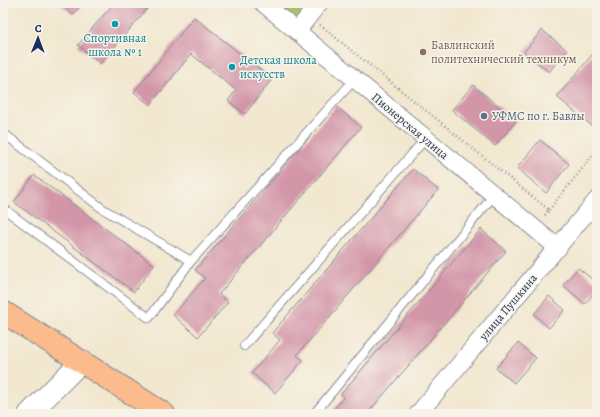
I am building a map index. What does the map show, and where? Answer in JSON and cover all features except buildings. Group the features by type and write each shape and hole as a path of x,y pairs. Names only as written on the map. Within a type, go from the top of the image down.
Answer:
{"highway":[{"path":"3,312 164,414"}],"street":[{"name":"Пионерская улица","path":"263,3 558,248"},
{"path":"297,31 314,9"},
{"name":"улица Пушкина","path":"418,414 597,200"},
{"path":"29,414 82,361"}],"lane":[{"path":"3,208 149,318 191,261 355,79"},
{"path":"3,133 103,209 191,261"},
{"path":"244,346 426,138"},
{"path":"314,414 494,195"}],"path":[{"path":"314,9 549,210"},
{"path":"535,229 597,150"}],"green space":[{"path":"263,3 319,3 297,31"}],"place":[{"name":"Спортивная школа № 1","path":"115,24"},
{"name":"Бавлинский политехнический техникум","path":"423,52"},
{"name":"Детская школа искусств","path":"232,67"},
{"name":"УФМС по г. Бавлы","path":"484,116"}]}
